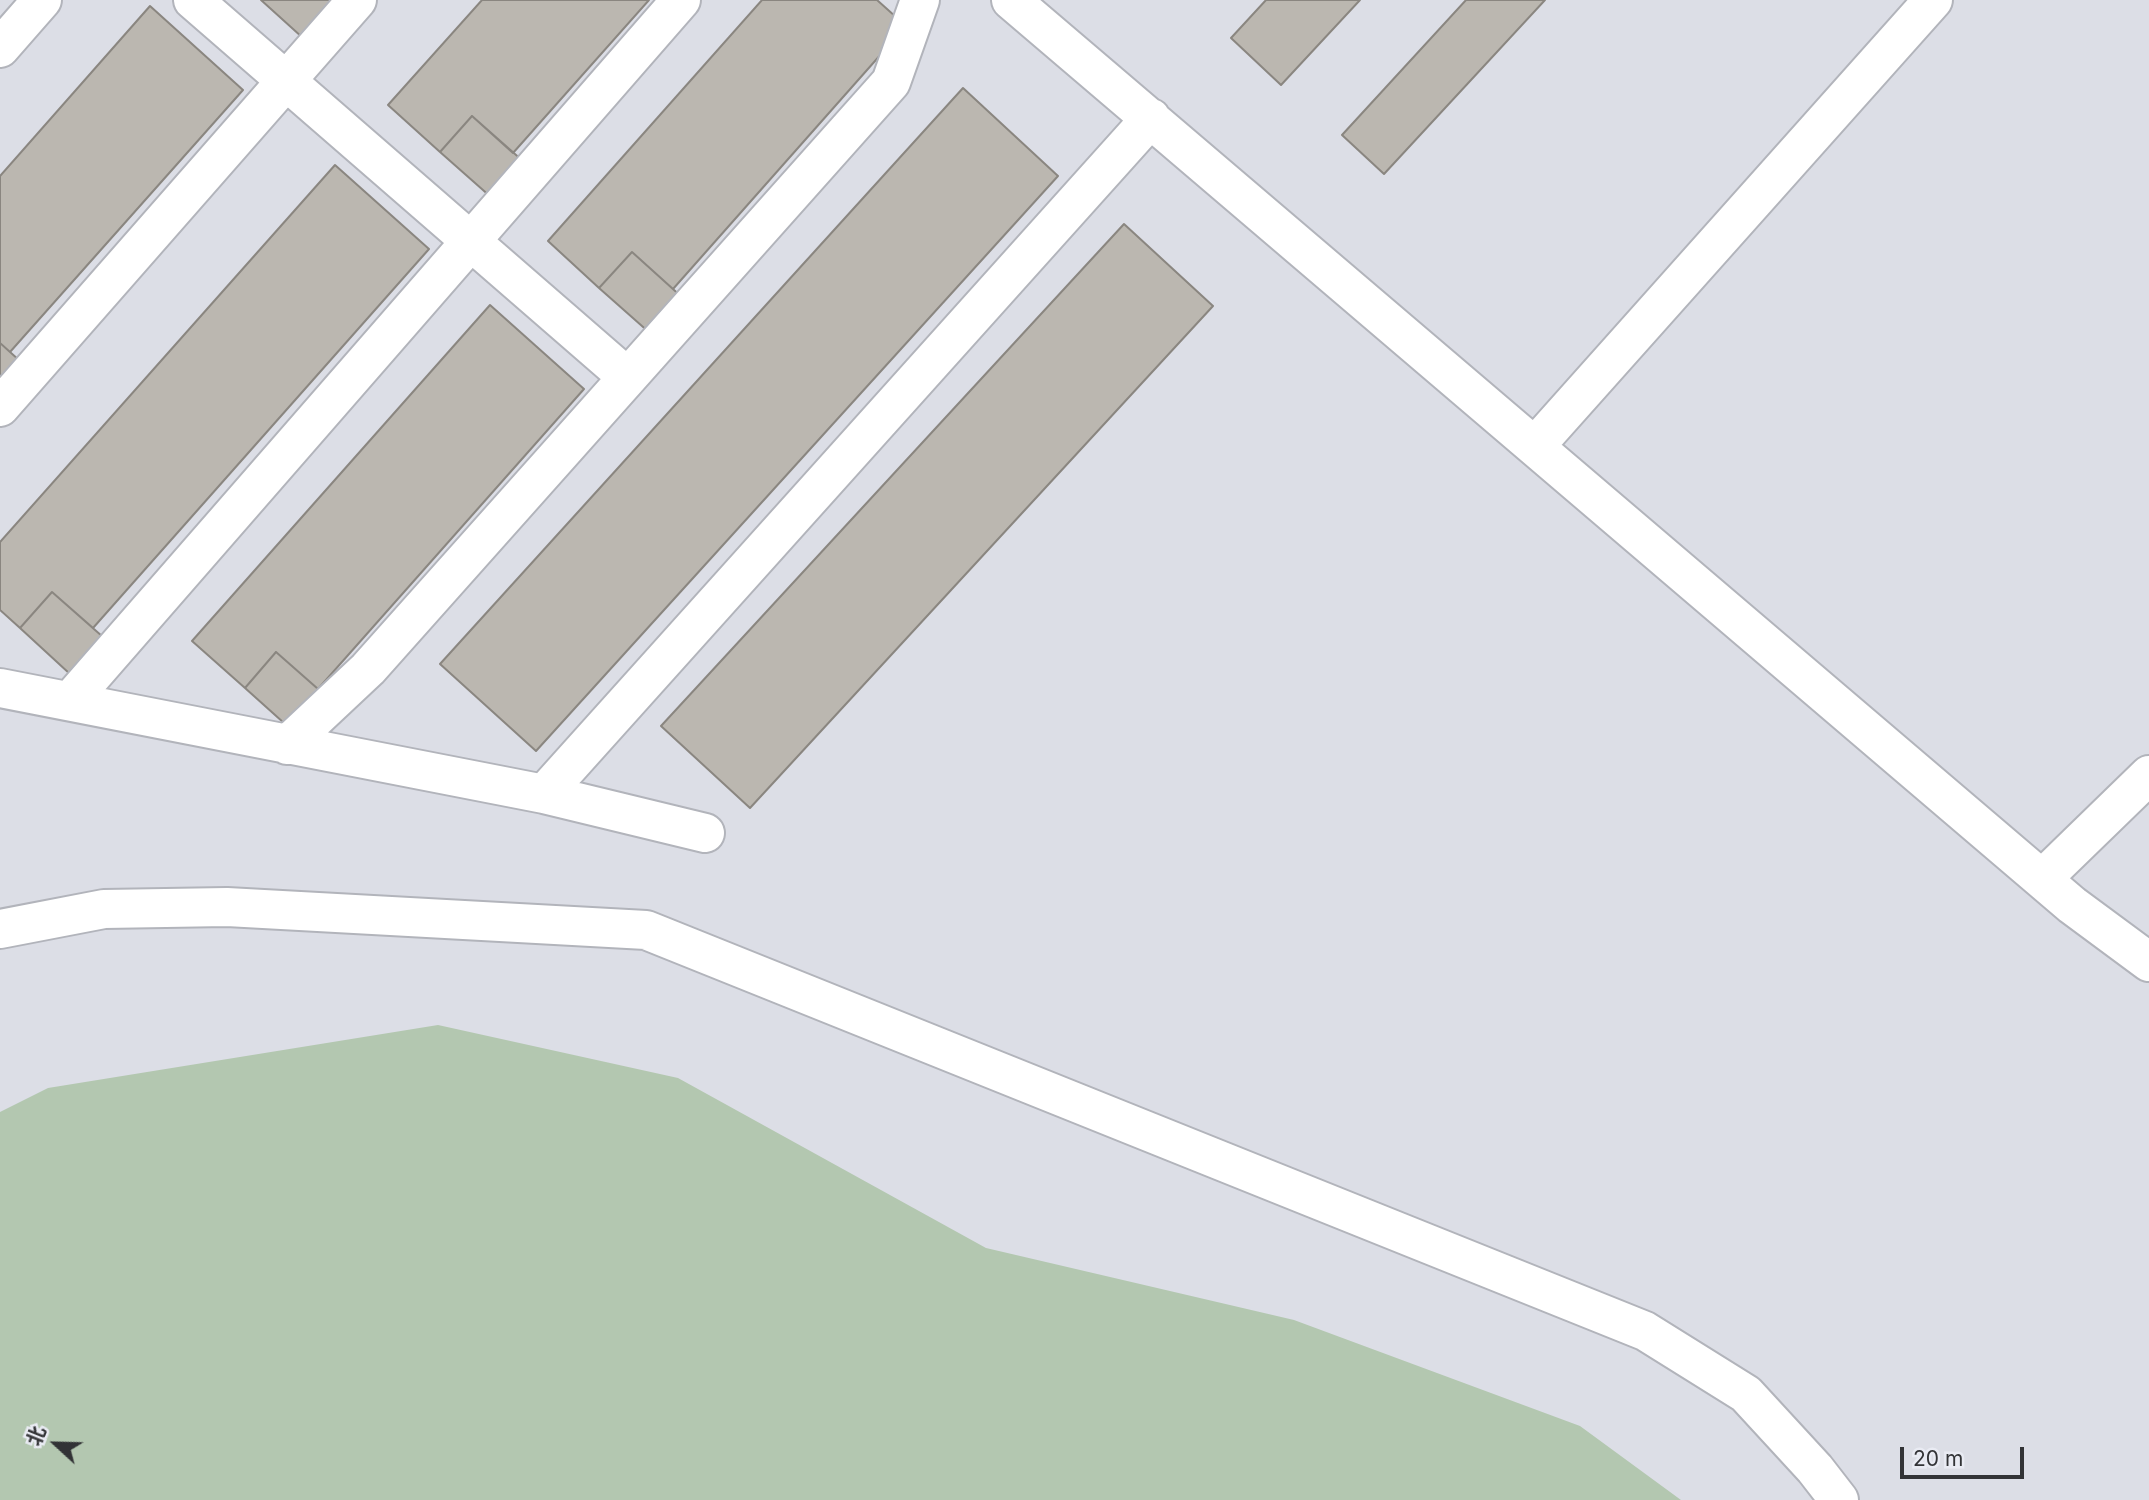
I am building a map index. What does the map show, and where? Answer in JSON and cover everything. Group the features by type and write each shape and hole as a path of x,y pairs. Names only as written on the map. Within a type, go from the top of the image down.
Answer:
{"street":[{"path":"0,48 42,0"},
{"path":"193,0 626,376"},
{"path":"0,407 357,0"},
{"path":"70,701 681,0"},
{"path":"287,745 368,669 626,376 891,82 907,44 920,0"},
{"path":"1012,0 2042,879 2149,962"},
{"path":"1536,445 1933,0"},
{"path":"544,794 1152,118"},
{"path":"0,688 544,794 705,832"},
{"path":"2042,879 2149,775"},
{"path":"0,929 104,909 227,907 646,930 1645,1331 1746,1394 1815,1469 1839,1500"}],"green space":[{"path":"438,1025 678,1078 986,1248 1294,1320 1580,1426 1681,1500 0,1500 0,1112 48,1088"}],"building":[{"path":"261,0 333,0 303,38"},
{"path":"482,0 649,0 513,153 472,116 440,152 388,105"},
{"path":"762,0 877,0 906,26 673,289 632,252 599,288 548,241"},
{"path":"1266,0 1360,0 1281,85 1231,38"},
{"path":"1466,0 1545,0 1384,174 1342,135"},
{"path":"150,6 243,90 10,352 0,343 0,176"},
{"path":"963,88 1058,176 536,751 440,664"},
{"path":"472,116 524,162 492,198 440,152"},
{"path":"335,165 429,249 93,628 52,592 20,628 0,610 0,542"},
{"path":"1124,224 1213,306 750,808 661,726"},
{"path":"632,252 684,299 651,334 599,288"},
{"path":"490,305 584,389 318,689 276,652 245,688 192,641"},
{"path":"0,343 20,361 0,384"},
{"path":"52,592 103,637 70,674 20,628"},
{"path":"276,652 326,696 294,732 245,688"}]}
